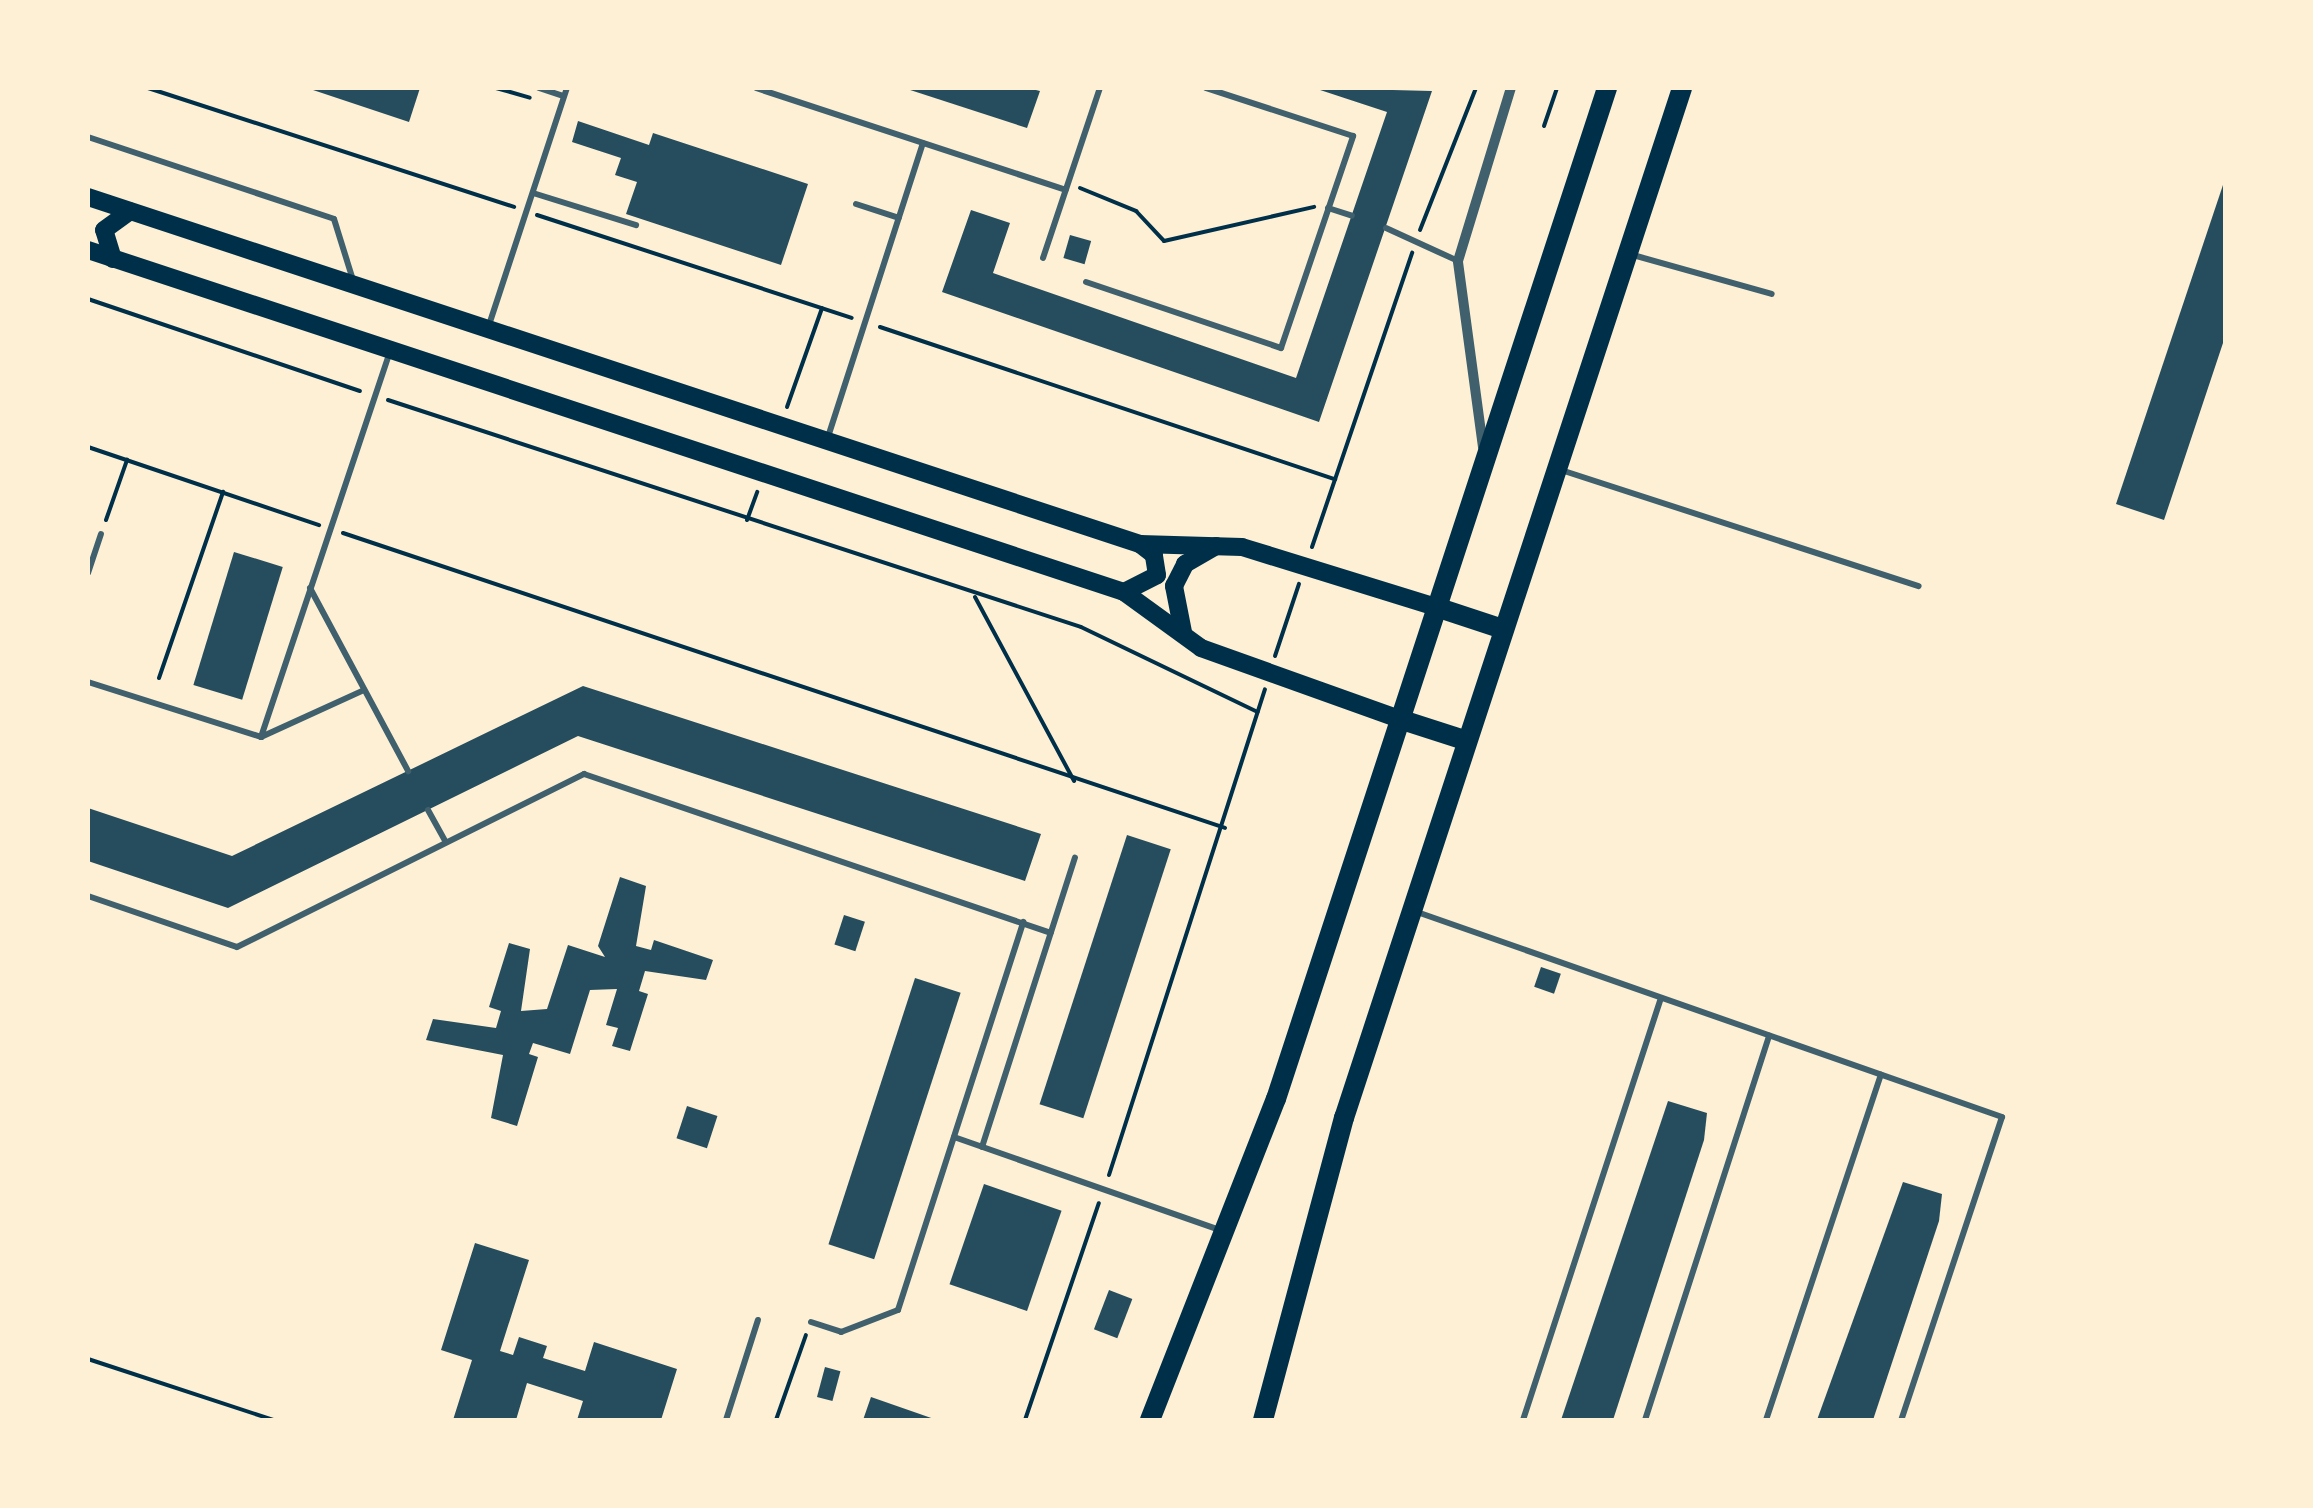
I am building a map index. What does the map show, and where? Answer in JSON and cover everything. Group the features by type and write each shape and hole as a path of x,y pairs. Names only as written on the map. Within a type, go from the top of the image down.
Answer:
{"main road":[{"path":"1150,1420 1228,1233 1607,88"},
{"path":"1263,1420 1299,1266 1464,740 1682,88"},
{"path":"88,197 1140,544 1216,546 1500,628"},
{"path":"113,259 104,230 130,211"},
{"path":"88,250 1124,592 1186,637 1464,740"},
{"path":"1124,592 1156,574 1154,555 1140,544"},
{"path":"1186,637 1174,586 1185,564 1216,546"}],"street":[{"path":"1484,454 1458,261 1511,88"}],"lane":[{"path":"488,329 566,92 539,88"},
{"path":"756,88 1067,187"},
{"path":"1044,258 1100,88"},
{"path":"1086,282 1282,348 1353,136 1206,88"},
{"path":"88,138 334,219 355,286"},
{"path":"827,441 923,143"},
{"path":"532,194 636,225"},
{"path":"856,204 899,218"},
{"path":"1328,208 1352,216"},
{"path":"1386,228 1458,261"},
{"path":"1627,254 1772,294"},
{"path":"261,737 390,350"},
{"path":"1556,468 1919,586"},
{"path":"88,573 101,534"},
{"path":"309,588 408,771"},
{"path":"88,682 261,737 364,690"},
{"path":"88,896 236,947 584,774 1051,932"},
{"path":"428,810 445,841"},
{"path":"982,1147 1074,858"},
{"path":"1411,910 2002,1117 1901,1420"},
{"path":"811,1322 841,1332 898,1310 1023,922"},
{"path":"1523,1420 1662,998"},
{"path":"1645,1420 1769,1036"},
{"path":"1766,1420 1881,1075"},
{"path":"954,1137 1228,1233"},
{"path":"726,1420 758,1320"}],"path":[{"path":"148,88 1335,479 1416,241 1476,88"},
{"path":"496,88 547,104"},
{"path":"1544,126 1556,88"},
{"path":"1067,187 1136,211 1164,242 1328,208"},
{"path":"88,299 975,597 1080,628 1258,712"},
{"path":"88,446 1074,781 1225,828 1025,1420"},
{"path":"101,534 127,460"},
{"path":"159,678 223,492"},
{"path":"975,597 1074,781"},
{"path":"776,1420 811,1322"},
{"path":"88,1359 273,1420"}],"building":[{"path":"307,88 420,88 409,122"},
{"path":"904,88 1028,88 1040,91 1027,128"},
{"path":"1314,88 1432,91 1319,422 942,292 971,210 1010,223 993,273 1296,378 1387,112"},
{"path":"578,121 649,145 653,133 808,184 781,265 626,214 637,182 615,175 621,158 572,142"},
{"path":"2226,176 2226,334 2164,520 2116,504"},
{"path":"1070,235 1091,241 1085,264 1063,258"},
{"path":"234,552 283,567 242,700 193,685"},
{"path":"583,686 1041,834 1025,881 578,736 228,908 88,861 88,808 232,856"},
{"path":"1127,835 1171,849 1083,1118 1040,1104"},
{"path":"620,877 646,886 636,946 651,950 654,940 713,960 706,980 645,971 639,991 648,994 630,1051 612,1046 618,1028 606,1025 617,989 590,990 570,1054 533,1043 529,1054 538,1057 517,1126 491,1118 503,1055 426,1040 433,1019 496,1028 501,1011 489,1007 509,943 530,949 521,1011 547,1009 568,945 605,957 598,946"},
{"path":"844,915 865,922 855,951 834,944"},
{"path":"1541,967 1561,974 1554,994 1534,987"},
{"path":"915,978 961,993 874,1259 828,1244"},
{"path":"1668,1101 1707,1113 1704,1140 1613,1420 1561,1420"},
{"path":"687,1106 717,1116 707,1148 676,1138"},
{"path":"1903,1182 1942,1194 1939,1221 1873,1420 1817,1420"},
{"path":"984,1184 1062,1211 1027,1311 949,1284"},
{"path":"475,1243 529,1260 500,1351 513,1355 519,1337 547,1346 543,1358 585,1371 594,1342 677,1369 661,1420 577,1420 583,1401 527,1383 516,1420 453,1420 472,1360 441,1350"},
{"path":"1109,1290 1132,1299 1117,1338 1094,1329"},
{"path":"825,1367 840,1371 832,1401 817,1397"},
{"path":"871,1397 937,1420 863,1420"}]}
